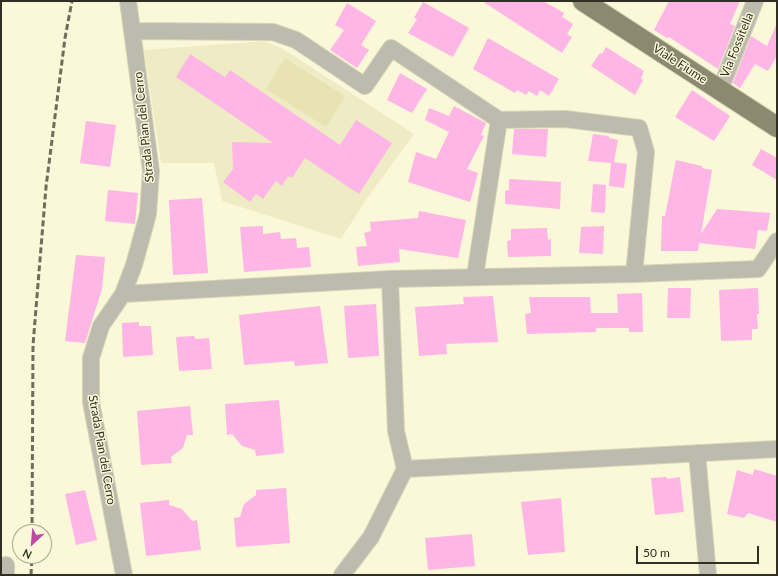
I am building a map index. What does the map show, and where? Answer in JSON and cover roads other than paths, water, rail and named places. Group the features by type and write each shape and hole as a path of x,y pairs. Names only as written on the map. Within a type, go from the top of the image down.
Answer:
{"main road":[{"name":"Viale Fiume","path":"583,1 777,127"}],"street":[{"name":"Strada Pian del Cerro","path":"124,575 92,402 91,358 101,326 123,294 134,265 148,214 151,171 128,1"},
{"name":"Via Fossitella","path":"720,90 755,1"},
{"path":"132,32 273,32 296,40 365,86 391,48 499,120 565,119 639,128 646,152 634,274"},
{"path":"475,276 499,120"},
{"path":"123,294 390,279 475,276 634,274 758,269 777,241"},
{"path":"342,575 371,537 405,469 396,431 390,279"},
{"path":"405,469 777,449"},
{"path":"697,453 708,575"}],"railway":[{"path":"32,524 33,345 46,187 65,38 72,1"},
{"path":"31,575 32,564"}]}
